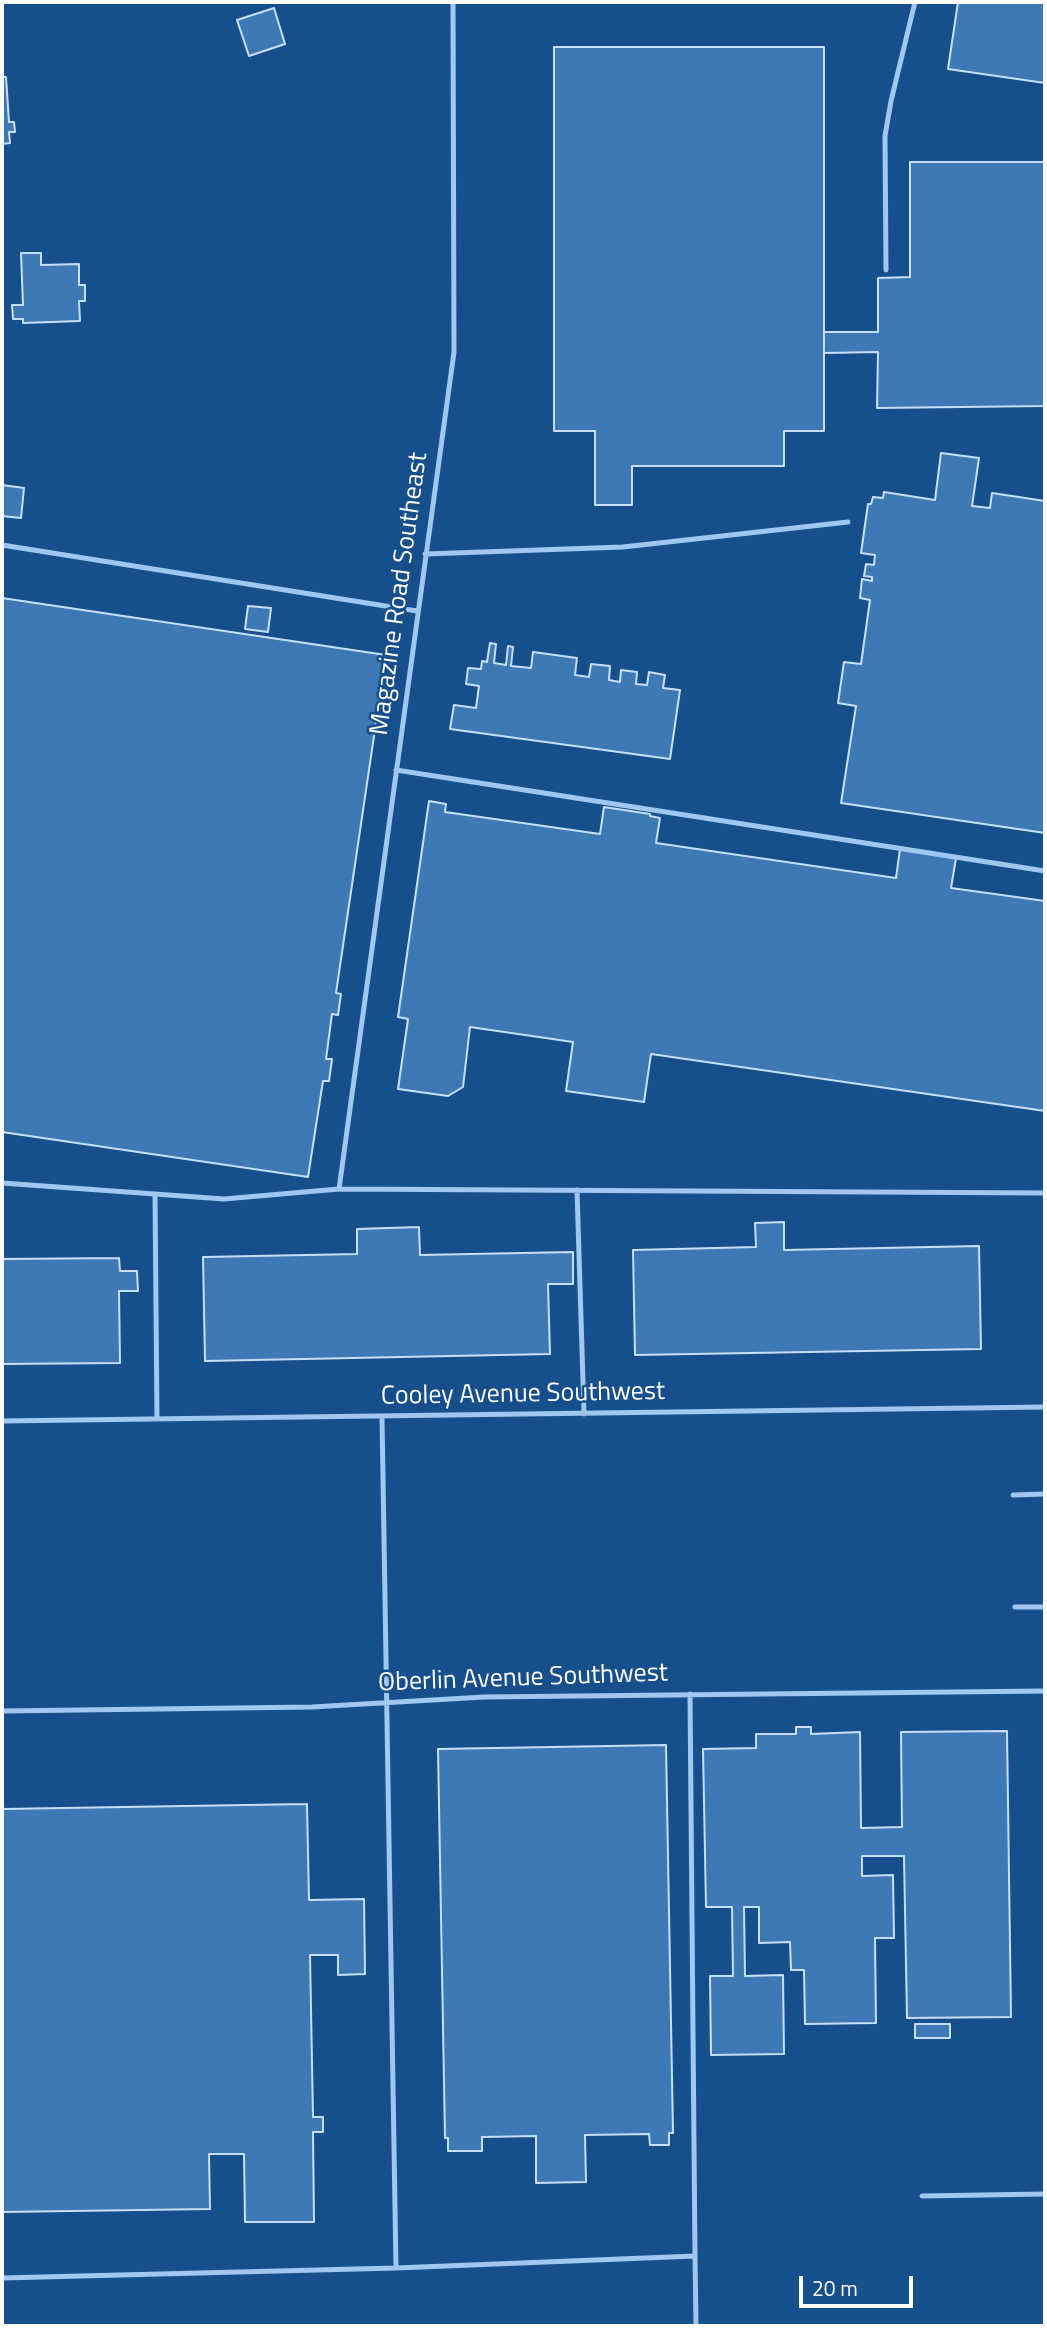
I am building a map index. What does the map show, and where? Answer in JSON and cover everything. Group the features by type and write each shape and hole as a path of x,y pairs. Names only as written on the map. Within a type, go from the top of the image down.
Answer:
{"lane":[{"name":"Magazine Road Southeast","path":"339,1189 454,352 453,2"},
{"path":"887,270 885,136 915,2"},
{"path":"425,554 623,547 848,522"},
{"path":"2,545 417,611"},
{"path":"396,770 1045,871"},
{"path":"2,1183 224,1199 339,1189 1045,1193"},
{"path":"577,1190 583,1414"},
{"path":"155,1194 158,1419"},
{"name":"Cooley Avenue Southwest","path":"2,1421 1045,1407"},
{"path":"382,1416 396,2268"},
{"path":"1013,1495 1045,1494"},
{"path":"1015,1607 1045,1606"},
{"name":"Oberlin Avenue Southwest","path":"2,1711 312,1707 388,1701 690,1694 1045,1691"},
{"path":"690,1694 696,2326"},
{"path":"922,2196 1045,2194"},
{"path":"2,2278 396,2268 695,2256"}],"building":[{"path":"958,2 1045,2 1045,83 948,69"},
{"path":"274,8 285,44 249,56 237,20"},
{"path":"554,47 824,47 824,431 784,431 784,466 632,466 632,505 595,505 595,431 554,431"},
{"path":"2,77 6,77 9,122 14,122 15,132 9,132 10,143 2,144"},
{"path":"910,162 1045,162 1045,406 877,408 878,352 824,353 824,332 878,332 878,278 910,277"},
{"path":"21,253 41,253 41,265 79,264 79,285 85,285 85,301 79,301 80,321 23,323 23,319 13,319 12,305 23,305"},
{"path":"941,453 979,458 972,506 990,508 992,493 1045,501 1045,833 841,803 856,706 838,703 844,662 861,664 870,600 860,598 862,579 872,581 872,577 864,576 866,564 874,565 875,555 861,553 868,504 871,504 873,497 883,498 884,492 935,500"},
{"path":"2,485 24,488 21,518 2,516"},
{"path":"2,598 386,655 336,993 341,994 338,1015 332,1014 326,1059 332,1059 329,1081 323,1081 308,1177 2,1132"},
{"path":"248,606 271,608 268,632 245,629"},
{"path":"490,643 496,644 494,663 506,665 508,646 513,647 511,666 531,668 533,652 577,658 575,675 589,677 591,664 610,666 609,680 620,682 621,670 637,672 636,684 647,685 649,672 665,675 663,688 680,690 670,759 450,729 454,705 476,708 479,686 466,684 468,668 481,669 482,661 487,662"},
{"path":"429,801 446,804 445,812 600,834 604,807 650,814 660,818 656,843 896,878 900,849 956,858 951,888 1045,901 1045,1111 651,1054 644,1102 566,1091 573,1042 470,1027 463,1087 448,1096 398,1089 408,1019 398,1017"},
{"path":"784,1222 784,1250 979,1246 981,1349 635,1355 633,1250 756,1247 755,1223"},
{"path":"419,1227 420,1255 573,1252 573,1284 548,1284 550,1354 205,1361 203,1257 357,1254 357,1229"},
{"path":"119,1258 120,1271 137,1271 138,1291 119,1291 120,1363 2,1364 2,1259"},
{"path":"796,1727 811,1727 811,1734 860,1732 861,1828 902,1827 901,1732 1007,1731 1011,2017 907,2018 904,1856 862,1856 862,1876 893,1875 894,1938 875,1938 876,2023 805,2024 804,1970 791,1970 790,1942 759,1943 759,1907 744,1907 745,1976 783,1975 784,2054 711,2055 710,1976 733,1976 732,1907 706,1907 703,1749 756,1748 756,1734 796,1734"},
{"path":"666,1745 673,2133 669,2133 669,2145 650,2145 649,2134 585,2135 586,2182 536,2183 536,2136 482,2137 482,2151 448,2151 448,2138 445,2138 438,1749"},
{"path":"307,1804 309,1900 364,1899 365,1974 338,1975 338,1955 310,1955 313,2117 323,2117 323,2132 313,2132 314,2222 245,2222 244,2154 209,2154 210,2209 2,2212 2,1809"},
{"path":"915,2024 950,2024 950,2038 915,2038"}]}
